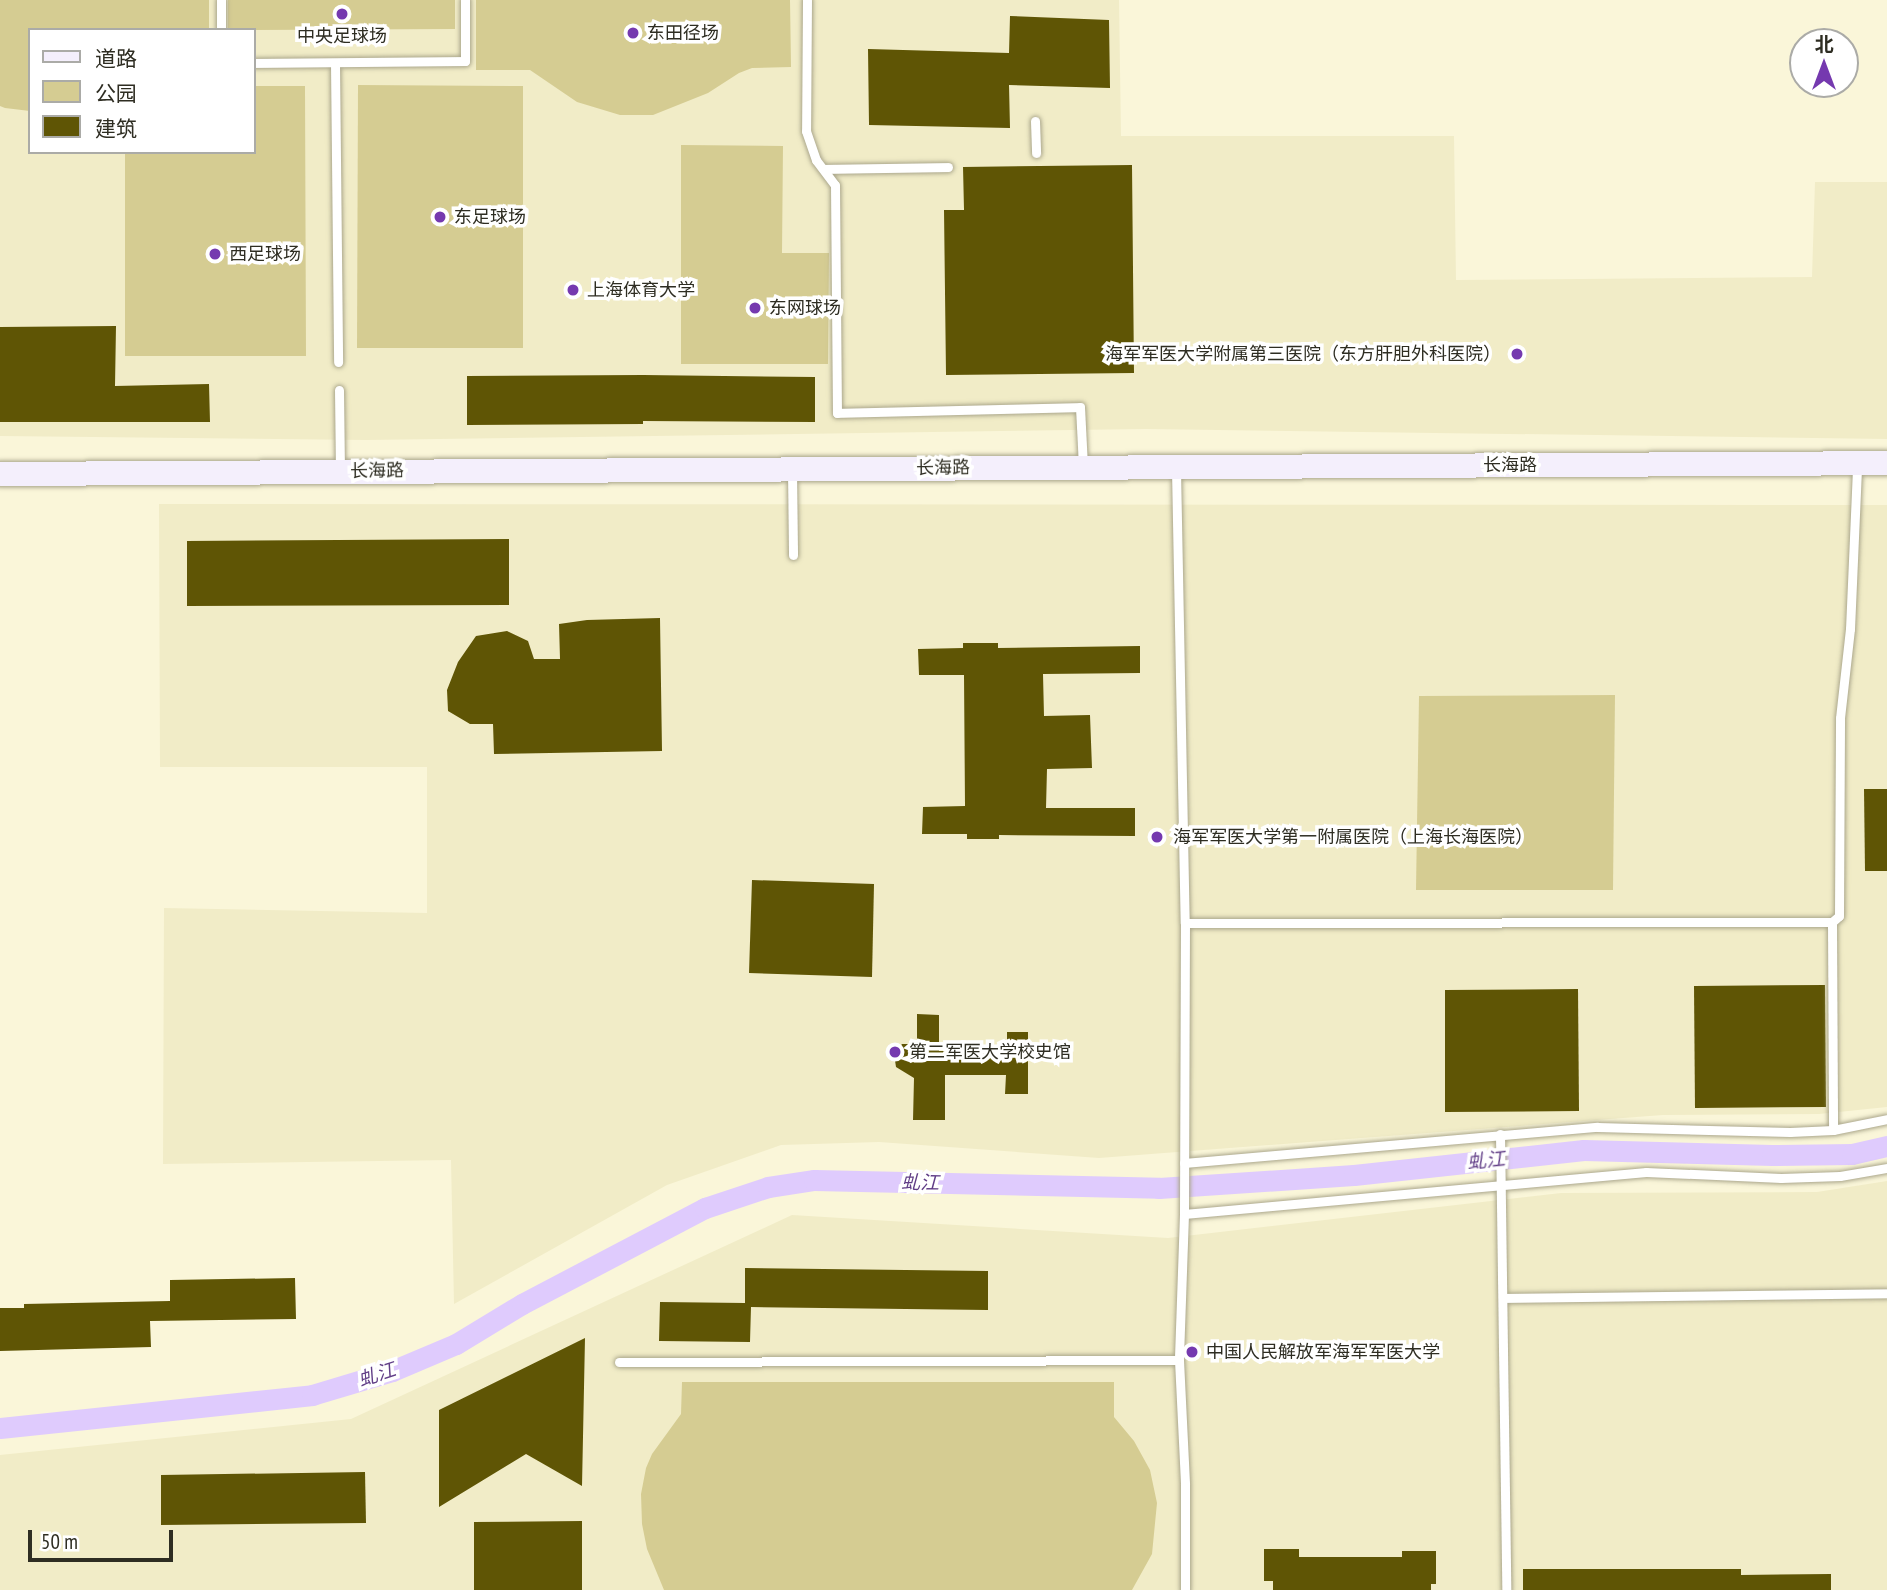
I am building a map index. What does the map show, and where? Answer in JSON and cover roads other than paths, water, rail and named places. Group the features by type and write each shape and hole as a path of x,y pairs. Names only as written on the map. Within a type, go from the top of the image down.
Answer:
{"street":[{"name":"长海路","path":"0,474 1887,463"}],"lane":[{"path":"221,0 221,28"},
{"path":"256,63 465,61 465,0"},
{"path":"807,0 806,131 816,160 835,185 837,413 1080,407 1083,466"},
{"path":"335,63 338,362"},
{"path":"1035,121 1036,153"},
{"path":"824,169 948,167"},
{"path":"339,390 340,472"},
{"path":"1185,923 1832,922 1839,916 1840,718 1850,629 1857,463"},
{"path":"1175,466 1185,923 1184,1214 1179,1360 1185,1484 1185,1590"},
{"path":"792,468 793,555"},
{"path":"1832,922 1833,1130"},
{"path":"1184,1167 1500,1134 1623,1127 1752,1132 1833,1130 1887,1119"},
{"path":"1500,1134 1503,1185 1506,1590"},
{"path":"1184,1214 1646,1172 1781,1178 1840,1176 1887,1168"},
{"path":"1504,1298 1887,1293"},
{"path":"619,1362 1179,1360"}],"waterway":[{"name":"虬江","path":"0,1428 312,1395 392,1371 456,1344 522,1304 705,1208 768,1187 814,1180 1159,1188 1354,1175 1584,1150 1772,1155 1852,1154 1887,1146"}],"place":[{"name":"中央足球场","path":"342,14"},
{"name":"东田径场","path":"633,33"},
{"name":"东足球场","path":"440,217"},
{"name":"西足球场","path":"215,254"},
{"name":"上海体育大学","path":"573,290"},
{"name":"东网球场","path":"755,308"},
{"name":"海军军医大学附属第三医院（东方肝胆外科医院）","path":"1517,354"},
{"name":"海军军医大学第一附属医院（上海长海医院）","path":"1157,837"},
{"name":"第二军医大学校史馆","path":"895,1052"},
{"name":"中国人民解放军海军军医大学","path":"1192,1352"}]}
